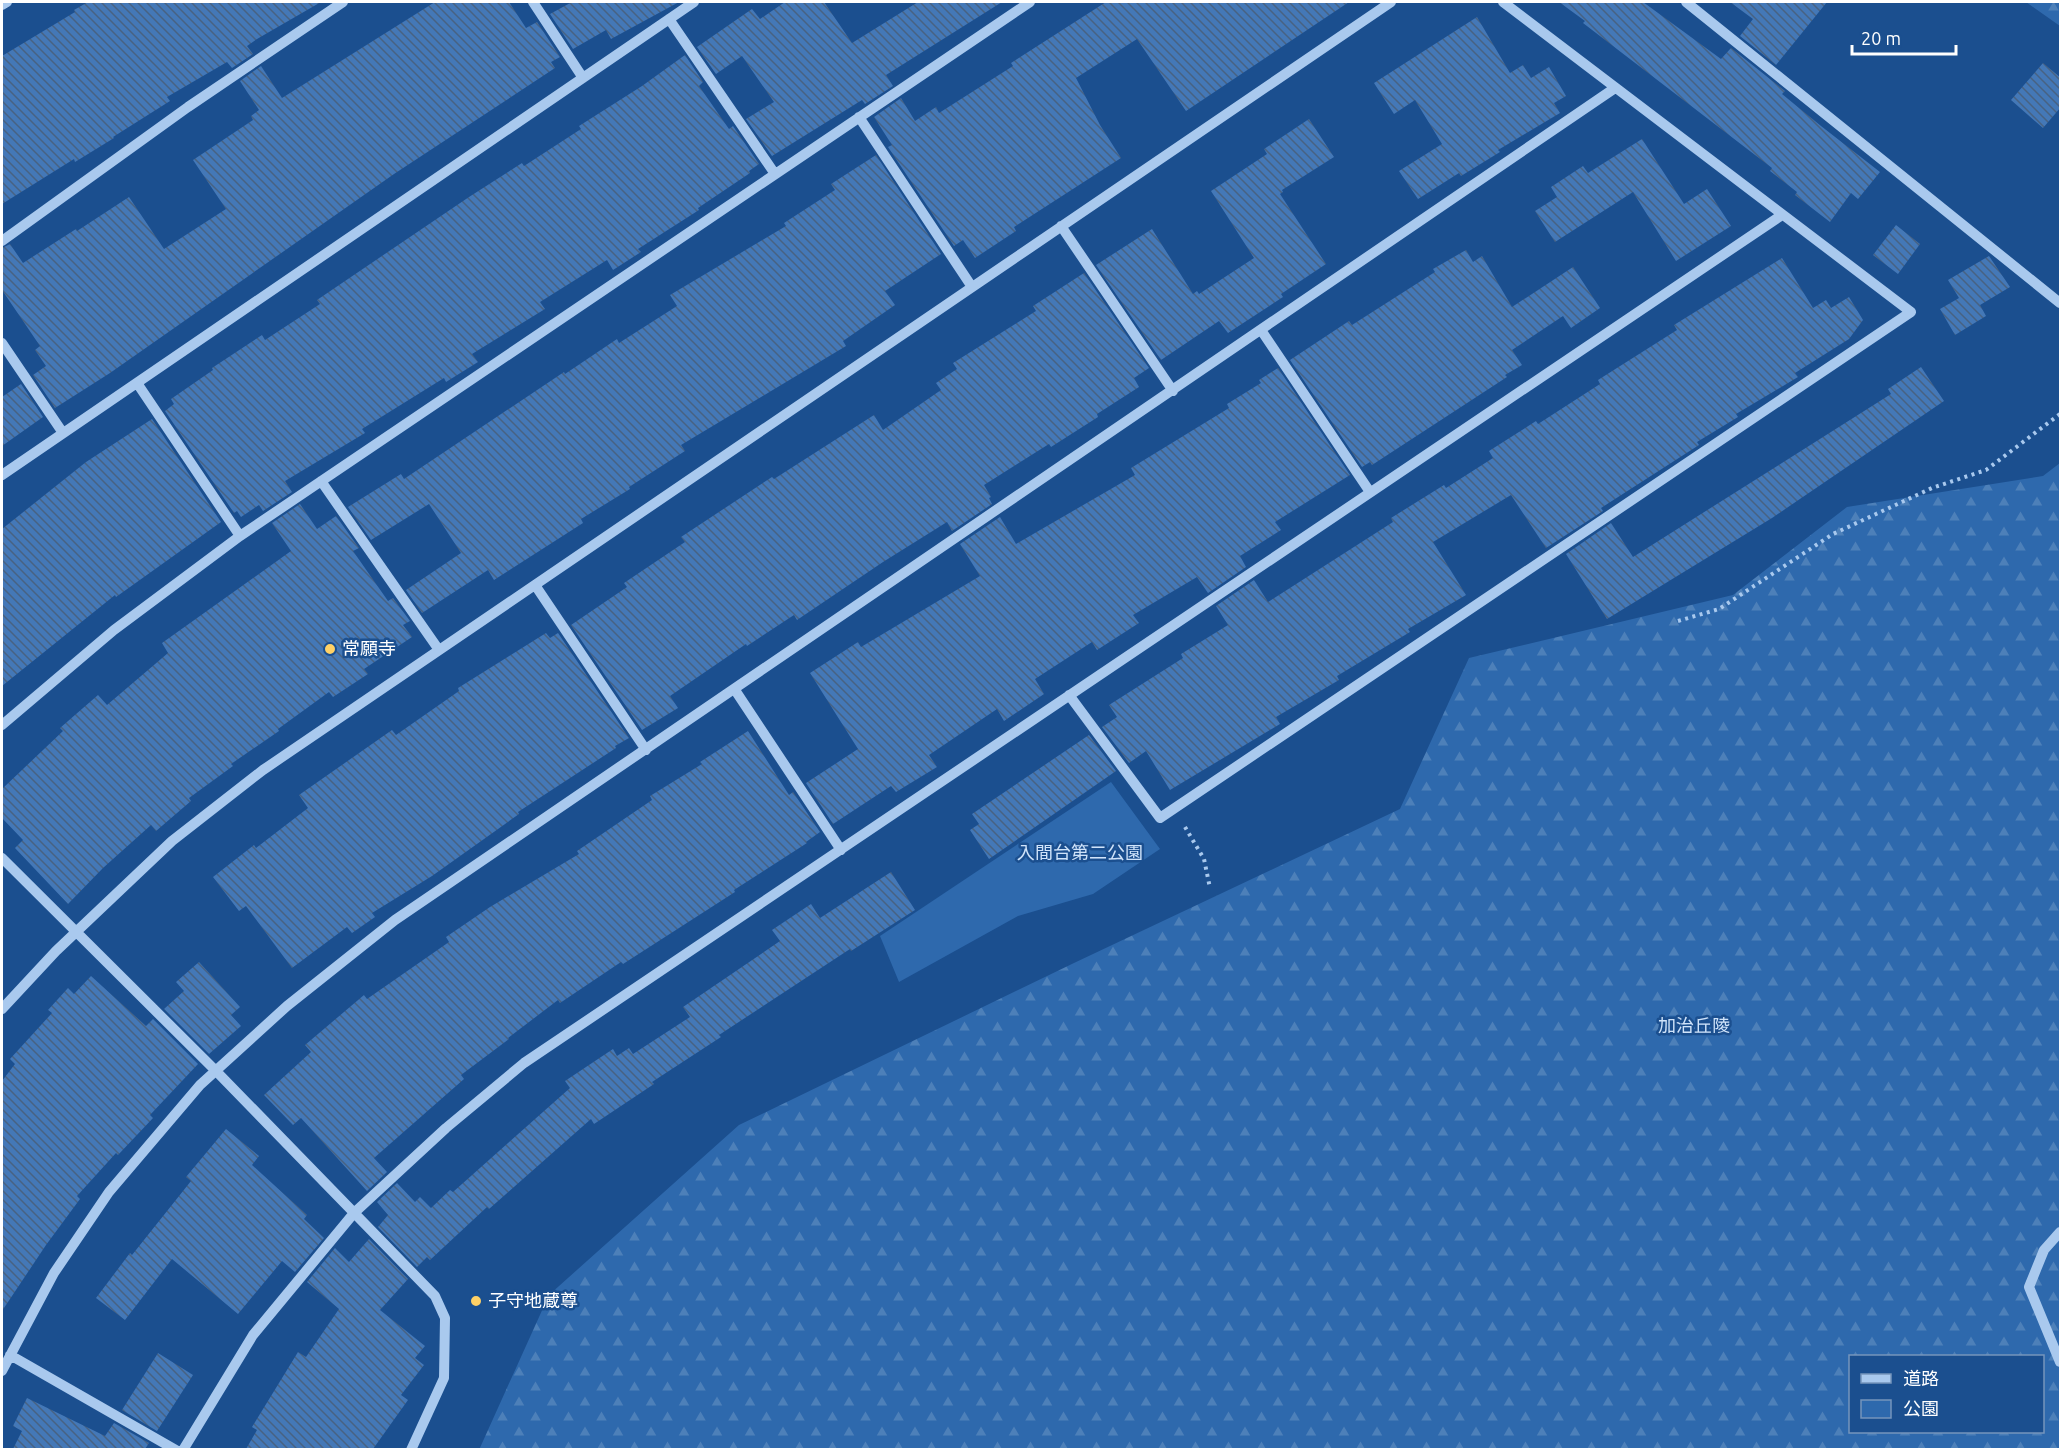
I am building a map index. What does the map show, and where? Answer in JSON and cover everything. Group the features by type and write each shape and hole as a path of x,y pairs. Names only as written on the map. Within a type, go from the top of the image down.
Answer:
{"street":[{"path":"2,5 7,2"},
{"path":"2,241 188,106 343,2"},
{"path":"533,2 583,78"},
{"path":"2,475 694,2"},
{"path":"2,725 114,630 240,536 1030,2"},
{"path":"2,1009 75,933 181,834 263,770 1391,2"},
{"path":"1069,695 1160,818 1911,312 1503,2"},
{"path":"1686,2 2061,303"},
{"path":"669,19 775,174"},
{"path":"2,1371 54,1273 108,1192 200,1085 287,1006 395,920 1616,88"},
{"path":"859,117 972,287"},
{"path":"183,1449 253,1335 354,1214 446,1128 524,1063 1782,215"},
{"path":"1061,226 1173,391"},
{"path":"1261,330 1370,492"},
{"path":"2,342 63,433"},
{"path":"137,383 240,536"},
{"path":"321,481 439,650"},
{"path":"535,585 646,750"},
{"path":"735,690 841,850"},
{"path":"2,858 216,1071 435,1296 445,1318 444,1378 411,1449"},
{"path":"2061,1232 2044,1250 2029,1287 2061,1362"},
{"path":"10,1355 176,1449"}],"path":[{"path":"1678,621 1719,609 1833,534 1932,488 1986,470 2061,414"},
{"path":"1174,808 1204,860 1210,888"}],"green space":[{"path":"2026,2 2060,2 2060,26"},
{"name":"加治丘陵","path":"2060,463 2060,1449 479,1450 549,1295 739,1125 1400,809 1469,658 1733,595 1847,507 2043,476"},
{"name":"入間台第二公園","path":"1111,782 1160,849 1093,894 1018,916 899,982 880,936"}],"building":[{"path":"88,2 321,2 247,46 253,54 232,68 227,62 167,97 170,101 114,138 75,162 74,159 2,204 2,56"},
{"path":"435,2 509,2 526,28 537,22 560,57 551,62 555,68 394,174 110,373 55,408 33,375 46,366 35,350 40,346 2,290 2,248 10,244 23,263 129,197 164,249 226,209 193,160 253,120 251,116 259,110 240,81 261,66 282,98"},
{"path":"572,2 679,2 611,39 606,30 573,49 550,14"},
{"path":"785,2 824,2 852,43 918,2 1002,2 886,75 893,86 865,104 862,100 772,156 746,119 774,102 742,56 716,74 697,47 752,9 760,19"},
{"path":"1106,2 1349,2 1186,111 1137,39 1076,78 1100,125 1121,158 1014,227 1016,231 975,258 963,240 954,246 888,147 892,145 874,117 901,98 915,121 936,107 939,113 1013,66 1011,63"},
{"path":"1559,2 1643,2 1721,59 1731,48 1785,91 1782,94 1880,172 1858,199 1851,193 1830,222 1795,195 1797,192 1770,171 1772,168 1583,23 1585,21"},
{"path":"1730,2 1827,2 1776,65 1740,36 1753,19"},
{"path":"1477,17 1510,73 1523,65 1531,78 1549,67 1566,96 1554,103 1560,113 1498,150 1500,152 1461,176 1459,173 1418,199 1399,171 1442,144 1415,100 1394,114 1374,83"},
{"path":"685,55 703,82 699,86 729,129 733,126 759,164 749,171 750,173 698,208 699,210 638,249 641,252 613,270 607,260 540,302 545,309 472,354 478,362 446,382 444,378 362,429 365,433 285,481 292,492 263,511 259,505 241,517 237,511 234,513 165,411 174,404 171,399 262,335 265,340 320,304 317,300 469,197 522,163 524,166 581,129 579,126 642,86"},
{"path":"2043,63 2061,78 2061,107 2043,128 2011,100"},
{"path":"1309,119 1334,157 1282,190 1280,194 1326,264 1281,294 1283,297 1228,333 1219,321 1161,360 1096,265 1152,229 1193,294 1197,291 1199,294 1254,258 1211,191 1267,154 1264,149"},
{"path":"1642,139 1684,204 1707,189 1731,226 1676,261 1633,192 1555,242 1535,211 1557,197 1551,187 1583,166 1588,173"},
{"path":"876,155 941,254 885,291 895,305 843,341 846,346 681,445 685,451 581,519 583,523 494,580 488,570 422,613 406,590 461,553 429,504 371,540 348,507 401,474 404,479 564,372 565,374 617,339 619,343 677,306 670,295 786,226 784,223 835,190 831,184"},
{"path":"1896,225 1920,244 1898,274 1873,255"},
{"path":"1466,250 1473,262 1482,256 1512,307 1573,267 1600,308 1571,328 1563,316 1512,350 1522,365 1505,375 1507,377 1372,465 1370,462 1362,467 1290,360 1349,321 1352,325 1435,272 1433,269"},
{"path":"1989,256 2010,287 1980,305 1986,316 1955,335 1940,309 1959,298 1948,280"},
{"path":"1782,258 1813,308 1826,300 1831,308 1849,297 1863,320 1849,339 1795,373 1798,377 1736,414 1738,417 1697,442 1699,445 1601,508 1603,511 1546,548 1511,495 1433,542 1466,595 1408,629 1410,632 1337,676 1339,680 1276,717 1280,724 1170,790 1146,751 1129,763 1102,727 1117,717 1109,705 1183,658 1181,654 1228,625 1216,606 1254,580 1268,602 1393,522 1391,518 1444,485 1446,488 1493,458 1489,451 1536,421 1538,424 1600,384 1598,380 1677,330 1674,325"},
{"path":"1084,273 1149,368 1134,378 1139,387 1051,447 1049,444 984,485 992,504 952,531 947,522 797,620 794,615 747,646 746,644 670,696 678,708 642,730 571,625 627,587 624,583 685,542 681,537 772,477 774,479 874,415 883,430 941,390 936,383 957,369 953,363 1036,311 1033,306"},
{"path":"1921,367 1944,401 1772,518 1607,619 1566,554 1611,523 1633,557 1891,394 1888,389"},
{"path":"1278,368 1350,475 1275,522 1281,530 1240,556 1246,567 1208,593 1197,577 1133,615 1139,623 1097,650 1092,642 1035,679 1044,694 1004,721 997,709 929,755 937,767 896,792 891,786 833,824 806,783 858,749 810,673 858,642 861,647 980,576 960,544 1000,517 1016,544 1135,475 1131,468 1229,408 1227,404 1261,383 1259,380"},
{"path":"21,384 43,417 2,446 2,397"},
{"path":"152,419 221,522 116,597 115,595 2,686 2,529 86,462"},
{"path":"300,504 317,529 336,516 359,548 353,551 388,601 393,598 410,621 403,625 412,637 364,669 368,674 333,697 329,692 278,729 279,731 231,764 233,766 189,798 191,801 156,831 151,825 103,868 68,904 15,848 23,840 2,818 2,789 63,731 60,728 98,695 107,705 168,653 162,643 291,551 272,523"},
{"path":"546,633 550,638 558,633 629,738 518,812 519,814 432,876 372,913 375,917 352,933 347,927 292,968 246,906 239,911 213,877 254,845 256,848 308,808 299,795 392,730 396,735 459,691 458,688"},
{"path":"748,731 789,795 793,792 820,832 807,843 734,890 735,892 623,964 621,962 560,1003 558,1000 461,1075 464,1079 374,1158 387,1172 367,1191 301,1118 293,1125 264,1095 311,1052 305,1045 364,995 367,999 449,942 446,937 490,907 579,854 577,851 652,800 650,796 702,764 700,762"},
{"path":"1089,735 1116,771 989,859 970,830 979,824 972,814"},
{"path":"891,872 915,910 851,951 850,949 719,1035 721,1037 652,1082 654,1084 594,1124 591,1119 489,1209 487,1207 430,1260 427,1257 417,1267 378,1227 388,1215 377,1202 397,1183 415,1202 420,1197 431,1208 450,1190 453,1192 570,1088 565,1081 613,1049 617,1056 629,1048 633,1054 690,1017 683,1007 780,941 772,930 811,904 820,918"},
{"path":"199,962 240,1007 231,1015 241,1026 209,1054 164,1009 184,991 176,982"},
{"path":"91,976 146,1026 153,1019 198,1064 150,1115 153,1118 118,1155 116,1153 77,1196 80,1199 2,1311 2,1081 15,1064 10,1059 52,1013 48,1010 68,988 74,994"},
{"path":"226,1129 259,1156 252,1165 307,1215 304,1219 324,1238 295,1272 282,1261 238,1314 172,1259 125,1320 96,1298 130,1253 132,1255 191,1181 186,1177"},
{"path":"369,1239 408,1279 380,1310 425,1346 415,1358 424,1365 401,1395 408,1400 373,1449 246,1449 257,1430 252,1427 298,1352 306,1357 339,1309 307,1282 335,1248 349,1262"},
{"path":"158,1353 193,1375 157,1431 122,1410"},
{"path":"27,1398 105,1436 114,1423 149,1443 145,1449 13,1449 22,1431 13,1426"}],"place":[{"name":"常願寺","path":"330,649"},
{"name":"子守地蔵尊","path":"476,1301"}]}
